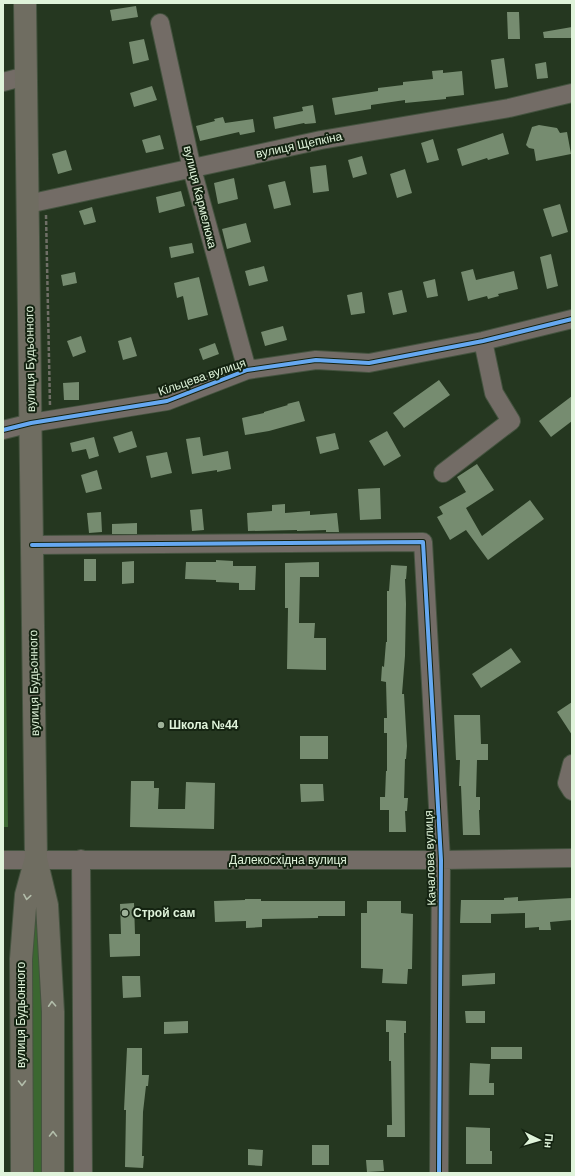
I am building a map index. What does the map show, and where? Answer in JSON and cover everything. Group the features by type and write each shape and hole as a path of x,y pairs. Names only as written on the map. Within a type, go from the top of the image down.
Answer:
{"main road":[{"name":"вулиця Будьонного","path":"25,3 36,859 47,905 53,1012 53,1173"},
{"name":"вулиця Будьонного","path":"22,1173 21,959 26,895 36,859"}],"street":[{"name":"вулиця Кармелюка","path":"160,22 192,169 247,370"},
{"path":"3,82 26,76"},
{"name":"вулиця Щепкіна","path":"28,204 321,140 509,108 572,93"},
{"name":"Кільцева вулиця","path":"3,430 167,401 247,370 316,360 369,364 483,341 572,319"},
{"path":"443,473 511,421 494,393 483,341"},
{"name":"Качалова вулиця","path":"32,546 423,542 441,860 439,1173"},
{"path":"572,764 566,783 572,790"},
{"name":"Далекосхідна вулиця","path":"3,860 441,860 572,858"},
{"path":"81,859 83,1173"}],"green space":[{"path":"3,457 8,827 3,827"},
{"path":"33,894 37,894 41,992 43,1173 30,1173 30,992"}],"building":[{"path":"136,6 138,17 112,21 110,10"},
{"path":"507,12 519,12 520,39 508,39"},
{"path":"572,27 572,38 544,38 543,32"},
{"path":"144,39 149,60 133,64 129,42"},
{"path":"504,58 508,87 495,89 491,60"},
{"path":"546,62 548,78 537,79 535,64"},
{"path":"443,70 443,73 462,71 464,95 446,97 446,99 405,103 405,100 371,105 371,109 335,115 332,98 378,91 378,88 403,85 403,82 433,79 432,71"},
{"path":"152,86 157,100 134,107 130,93"},
{"path":"313,105 316,123 304,123 275,129 273,117 303,111 302,107"},
{"path":"223,117 225,123 253,119 255,132 240,135 239,132 200,141 196,126 215,121 214,119"},
{"path":"539,125 557,128 560,133 567,132 571,154 536,161 534,149 529,148 526,145 532,127"},
{"path":"503,133 509,154 488,160 487,158 462,166 457,149"},
{"path":"160,135 164,149 146,153 142,140"},
{"path":"433,139 439,160 427,163 421,143"},
{"path":"66,150 72,170 58,174 52,154"},
{"path":"362,156 367,174 353,178 348,160"},
{"path":"326,165 329,191 313,193 310,167"},
{"path":"405,169 412,193 397,198 390,174"},
{"path":"234,178 238,199 218,204 214,183"},
{"path":"285,181 291,205 274,209 268,185"},
{"path":"181,191 185,206 159,213 156,197"},
{"path":"560,204 568,232 552,237 543,209"},
{"path":"92,207 96,222 84,225 79,211"},
{"path":"246,223 251,242 227,249 222,229"},
{"path":"192,243 194,253 171,258 169,247"},
{"path":"551,254 558,286 547,289 540,257"},
{"path":"264,266 268,281 249,286 245,271"},
{"path":"473,269 476,280 514,271 518,289 498,294 499,296 488,299 487,296 468,301 461,272"},
{"path":"75,272 77,283 63,286 61,275"},
{"path":"199,277 208,315 188,320 183,296 177,298 174,283"},
{"path":"435,279 438,296 427,298 423,282"},
{"path":"402,290 407,312 393,315 388,293"},
{"path":"362,292 365,313 351,315 347,295"},
{"path":"283,326 287,340 265,346 261,332"},
{"path":"81,336 86,352 73,357 67,341"},
{"path":"131,337 137,356 123,360 118,341"},
{"path":"215,343 219,354 203,360 199,349"},
{"path":"439,380 450,395 404,428 393,413"},
{"path":"79,382 79,400 64,400 63,383"},
{"path":"572,396 572,421 551,437 539,421"},
{"path":"299,401 305,421 269,431 245,435 242,418 264,413"},
{"path":"132,431 137,447 119,453 113,437"},
{"path":"387,431 401,456 384,466 369,441"},
{"path":"335,433 339,449 320,454 316,437"},
{"path":"94,437 99,456 89,459 86,449 72,452 70,443"},
{"path":"200,437 203,456 228,451 231,469 192,474 186,439"},
{"path":"167,452 172,473 151,478 146,456"},
{"path":"477,464 494,490 466,508 482,536 530,500 544,519 488,560 466,530 450,540 437,517 443,514 439,507 466,492 457,477"},
{"path":"97,470 102,489 86,493 81,475"},
{"path":"380,488 381,519 360,520 358,489"},
{"path":"285,504 285,513 310,511 310,515 337,513 339,532 326,532 326,530 248,531 247,513 272,511 272,505"},
{"path":"202,509 204,530 192,531 190,510"},
{"path":"101,512 102,532 89,533 87,513"},
{"path":"137,523 137,534 112,534 112,524"},
{"path":"84,559 96,559 96,581 84,581"},
{"path":"216,560 233,561 233,566 256,566 255,590 239,590 239,583 216,582 216,580 185,579 186,562 216,562"},
{"path":"134,561 134,583 122,584 122,562"},
{"path":"319,562 319,577 300,577 299,623 315,623 314,638 326,638 326,670 287,669 288,608 285,608 285,563"},
{"path":"391,565 407,566 405,579 405,656 402,694 404,694 407,746 405,759 404,798 408,798 407,811 405,811 406,832 389,832 389,810 380,810 380,797 385,797 387,771 387,733 384,733 384,718 387,718 386,682 381,681 382,666 384,667 387,642 387,591 389,591"},
{"path":"511,648 521,662 481,688 472,674"},
{"path":"572,702 572,735 557,712"},
{"path":"454,715 480,715 481,744 488,744 488,760 477,760 476,797 480,797 480,835 463,835 461,786 459,786 460,760 456,760"},
{"path":"300,736 328,736 328,759 300,759"},
{"path":"131,781 154,781 154,788 159,788 158,809 185,809 186,782 215,783 214,829 130,827"},
{"path":"300,784 323,784 324,801 301,802"},
{"path":"518,897 518,901 572,898 572,920 550,922 551,930 539,930 539,927 525,928 525,913 491,914 491,923 460,923 461,900 504,900 504,898"},
{"path":"261,899 261,901 345,901 345,916 262,919 262,927 246,928 246,921 215,922 214,901"},
{"path":"367,901 401,901 401,913 413,914 412,969 408,969 407,984 382,983 383,969 361,968 361,913 367,913"},
{"path":"134,903 135,934 140,934 140,956 110,957 109,934 121,934 120,904"},
{"path":"495,973 495,984 462,986 462,975"},
{"path":"122,976 140,976 141,997 123,998"},
{"path":"465,1011 485,1011 485,1023 466,1023"},
{"path":"386,1020 406,1021 406,1033 404,1033 405,1137 387,1137 387,1125 392,1125 391,1061 389,1061 389,1032 386,1032"},
{"path":"188,1021 188,1033 164,1034 164,1022"},
{"path":"491,1047 522,1047 522,1059 491,1059"},
{"path":"127,1048 142,1048 142,1075 149,1075 148,1086 146,1086 143,1112 143,1168 125,1167 126,1110 124,1110"},
{"path":"470,1063 490,1064 489,1083 494,1083 494,1095 469,1095"},
{"path":"466,1127 490,1128 490,1151 492,1151 492,1164 466,1164"},
{"path":"312,1145 329,1145 329,1165 312,1165"},
{"path":"248,1149 263,1150 262,1166 248,1165"},
{"path":"366,1160 383,1160 384,1171 367,1172"}],"cycle path":[{"path":"3,430 31,423 167,401 247,370 316,360 369,363 483,341 572,319"},
{"path":"32,545 423,542 441,860 439,1173"}],"place":[{"name":"Школа №44","path":"161,725"},
{"name":"Строй сам","path":"125,913"}]}
